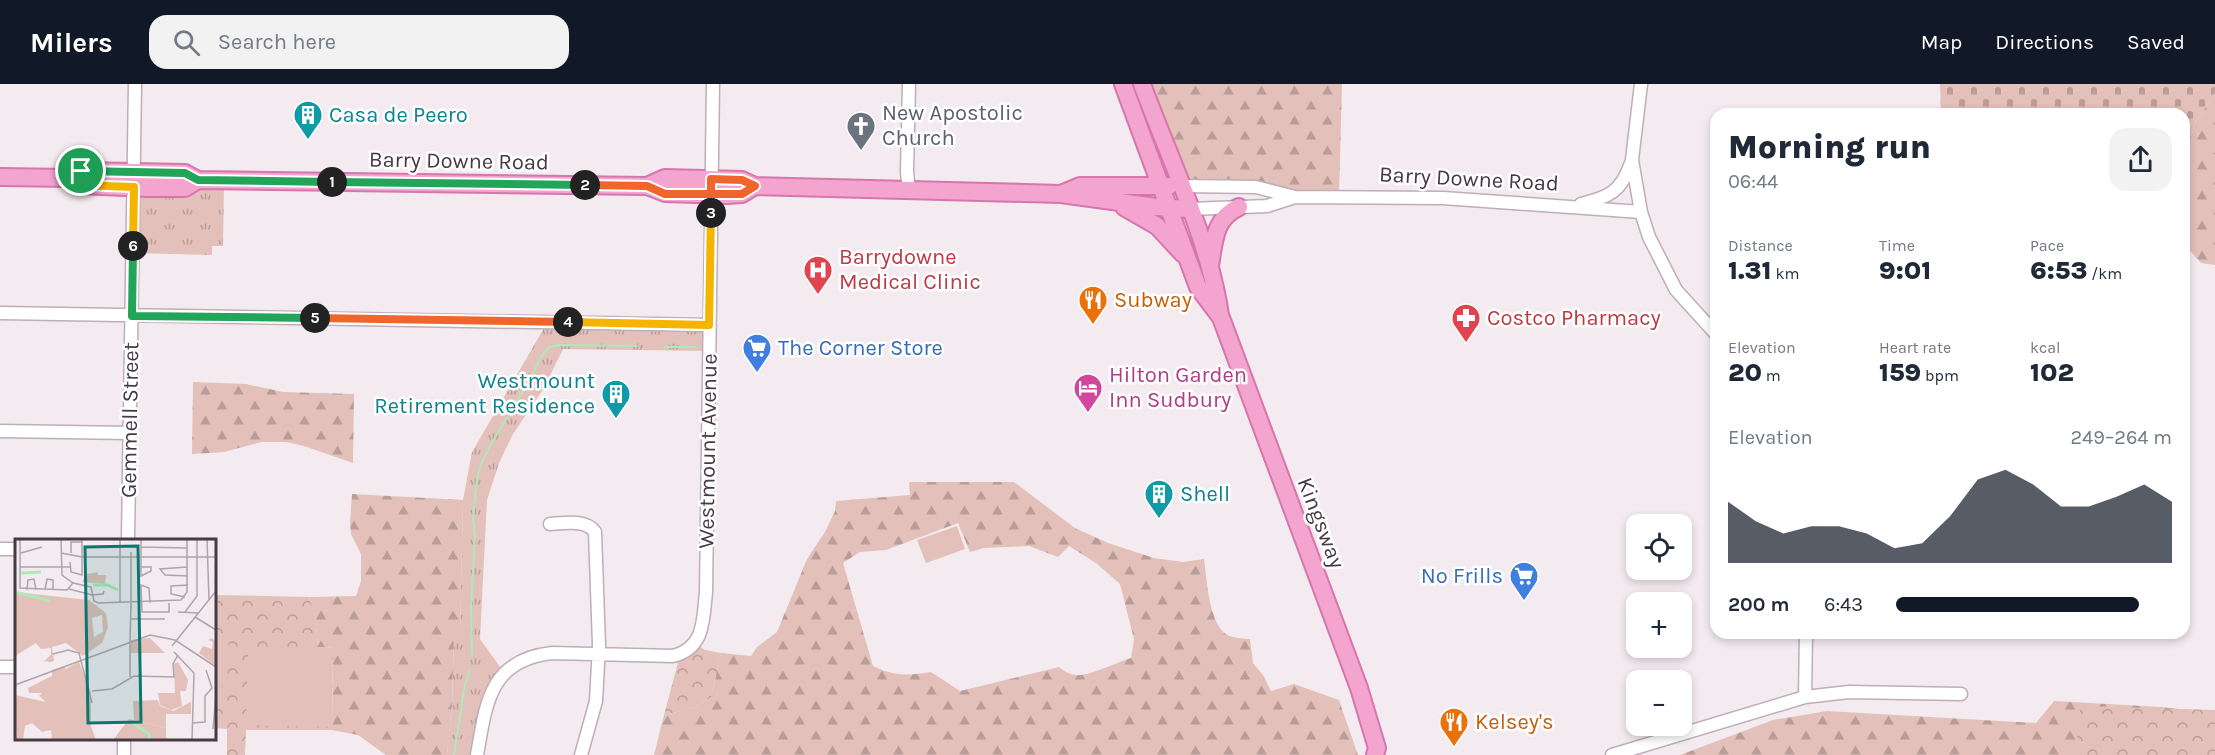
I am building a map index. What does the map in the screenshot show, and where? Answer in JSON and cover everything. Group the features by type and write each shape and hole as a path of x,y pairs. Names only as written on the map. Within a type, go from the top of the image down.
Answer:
{"main road":[{"name":"Kingsway","path":"1123,84 1198,287 1220,315"},
{"name":"Kingsway","path":"1142,84 1182,186 1215,282 1220,315 1355,678 1380,753"},
{"name":"Barry Downe Road","path":"0,177 70,178 79,185 134,180 184,188 198,180 647,186 665,194 742,180 755,186 1061,194 1190,208"},
{"name":"Barry Downe Road","path":"1061,194 1080,186 1182,186"},
{"path":"1109,201 1151,222 1165,234 1189,262"},
{"path":"1209,266 1221,220 1231,210 1239,207"}],"street":[{"name":"Gemmell Street","path":"128,539 135,84"},
{"name":"Westmount Avenue","path":"477,755 488,698 514,665 539,654 673,656 689,650 696,643 700,634 706,592 713,84"},
{"path":"909,84 907,172 909,190"},
{"path":"1641,84 1632,160 1641,212 1649,237 1676,290 1710,327"},
{"path":"1571,207 1608,196 1619,187 1632,160"},
{"name":"Barry Downe Road","path":"1182,186 1256,187 1295,197 1443,198 1641,212"},
{"name":"Barry Downe Road","path":"1190,208 1267,206 1295,197"},
{"path":"0,313 709,325"},
{"path":"0,431 129,433"},
{"path":"550,524 583,524 593,528 595,532 598,654 596,701 582,755"},
{"path":"1804,697 1806,639"},
{"path":"1612,755 1804,697 1849,692 1961,694"}],"green space":[{"path":"1143,84 1342,84 1339,196 1256,187 1182,186"},
{"path":"1940,84 2215,84 2215,93 2196,121 2190,140 2190,108 1941,108"},
{"path":"2215,93 2215,265 2201,263 2190,251 2190,140 2196,121"},
{"path":"224,181 223,246 212,246 212,255 133,253 135,188"},
{"path":"547,323 710,325 710,351 563,349 544,388 513,434 499,463 487,500 480,639 505,674 496,685 477,755 447,755 452,704 454,635 460,634 463,500 472,452"},
{"path":"193,382 246,384 283,392 354,394 353,463 286,442 262,442 224,452 192,454"},
{"path":"909,482 1014,482 1075,528 1108,543 1154,558 1183,562 1204,559 1211,607 1223,632 1233,637 1250,639 1253,663 1263,675 1271,691 1294,684 1339,700 1358,755 654,755 664,715 694,708 711,697 721,653 751,656 757,647 777,632 807,559 825,532 835,511 836,501 910,495","holes":["958,523 970,552 984,548 1029,546 1058,557 1069,546 1096,563 1120,584 1134,639 1131,658 1081,675 1069,674 1059,667 960,691 931,672 901,674 887,672 873,666 843,563 860,552 886,550"]},
{"path":"352,494 463,500 460,635 454,635 452,704 447,755 386,755 358,735 332,730 333,648 318,647 315,616 309,597 356,596 361,581 361,554 351,534"},
{"path":"957,526 965,549 926,563 917,540"},
{"path":"216,595 309,597 315,616 318,647 333,648 332,730 246,730 245,755 227,755 227,729 216,728"},
{"path":"216,639 229,639 227,687 216,686"},
{"path":"696,644 705,650 721,653 711,697 694,708 664,715 680,655"},
{"path":"248,648 331,650 330,727 246,725"},
{"path":"2054,701 2161,707 2215,713 2215,755 1680,755 1773,720 1827,711 2036,723"},
{"path":"2080,706 2215,710 2215,755 2076,755"}],"waterway":[{"path":"472,656 471,607 475,538 473,518 477,478 490,446 549,347 559,345 637,346"},
{"path":"664,347 696,347"},
{"path":"454,755 465,684 470,670"}],"place":[{"name":"Casa de Peero","path":"308,140"},
{"name":"New Apostolic Church","path":"861,152"},
{"name":"Barrydowne Medical Clinic","path":"818,296"},
{"name":"Subway","path":"1093,326"},
{"name":"Costco Pharmacy","path":"1466,344"},
{"name":"The Corner Store","path":"757,374"},
{"name":"Hilton Garden Inn Sudbury","path":"1088,414"},
{"name":"Westmount Retirement Residence","path":"616,420"},
{"name":"Shell","path":"1159,520"},
{"name":"No Frills","path":"1524,602"},
{"name":"Kelsey's","path":"1454,748"}],"route":[{"path":"81,171 70,178 79,185 134,187 132,316 709,325 711,194 742,194 755,186 742,180 711,179 711,194 665,194 647,186 198,180 185,173 81,171"}]}
